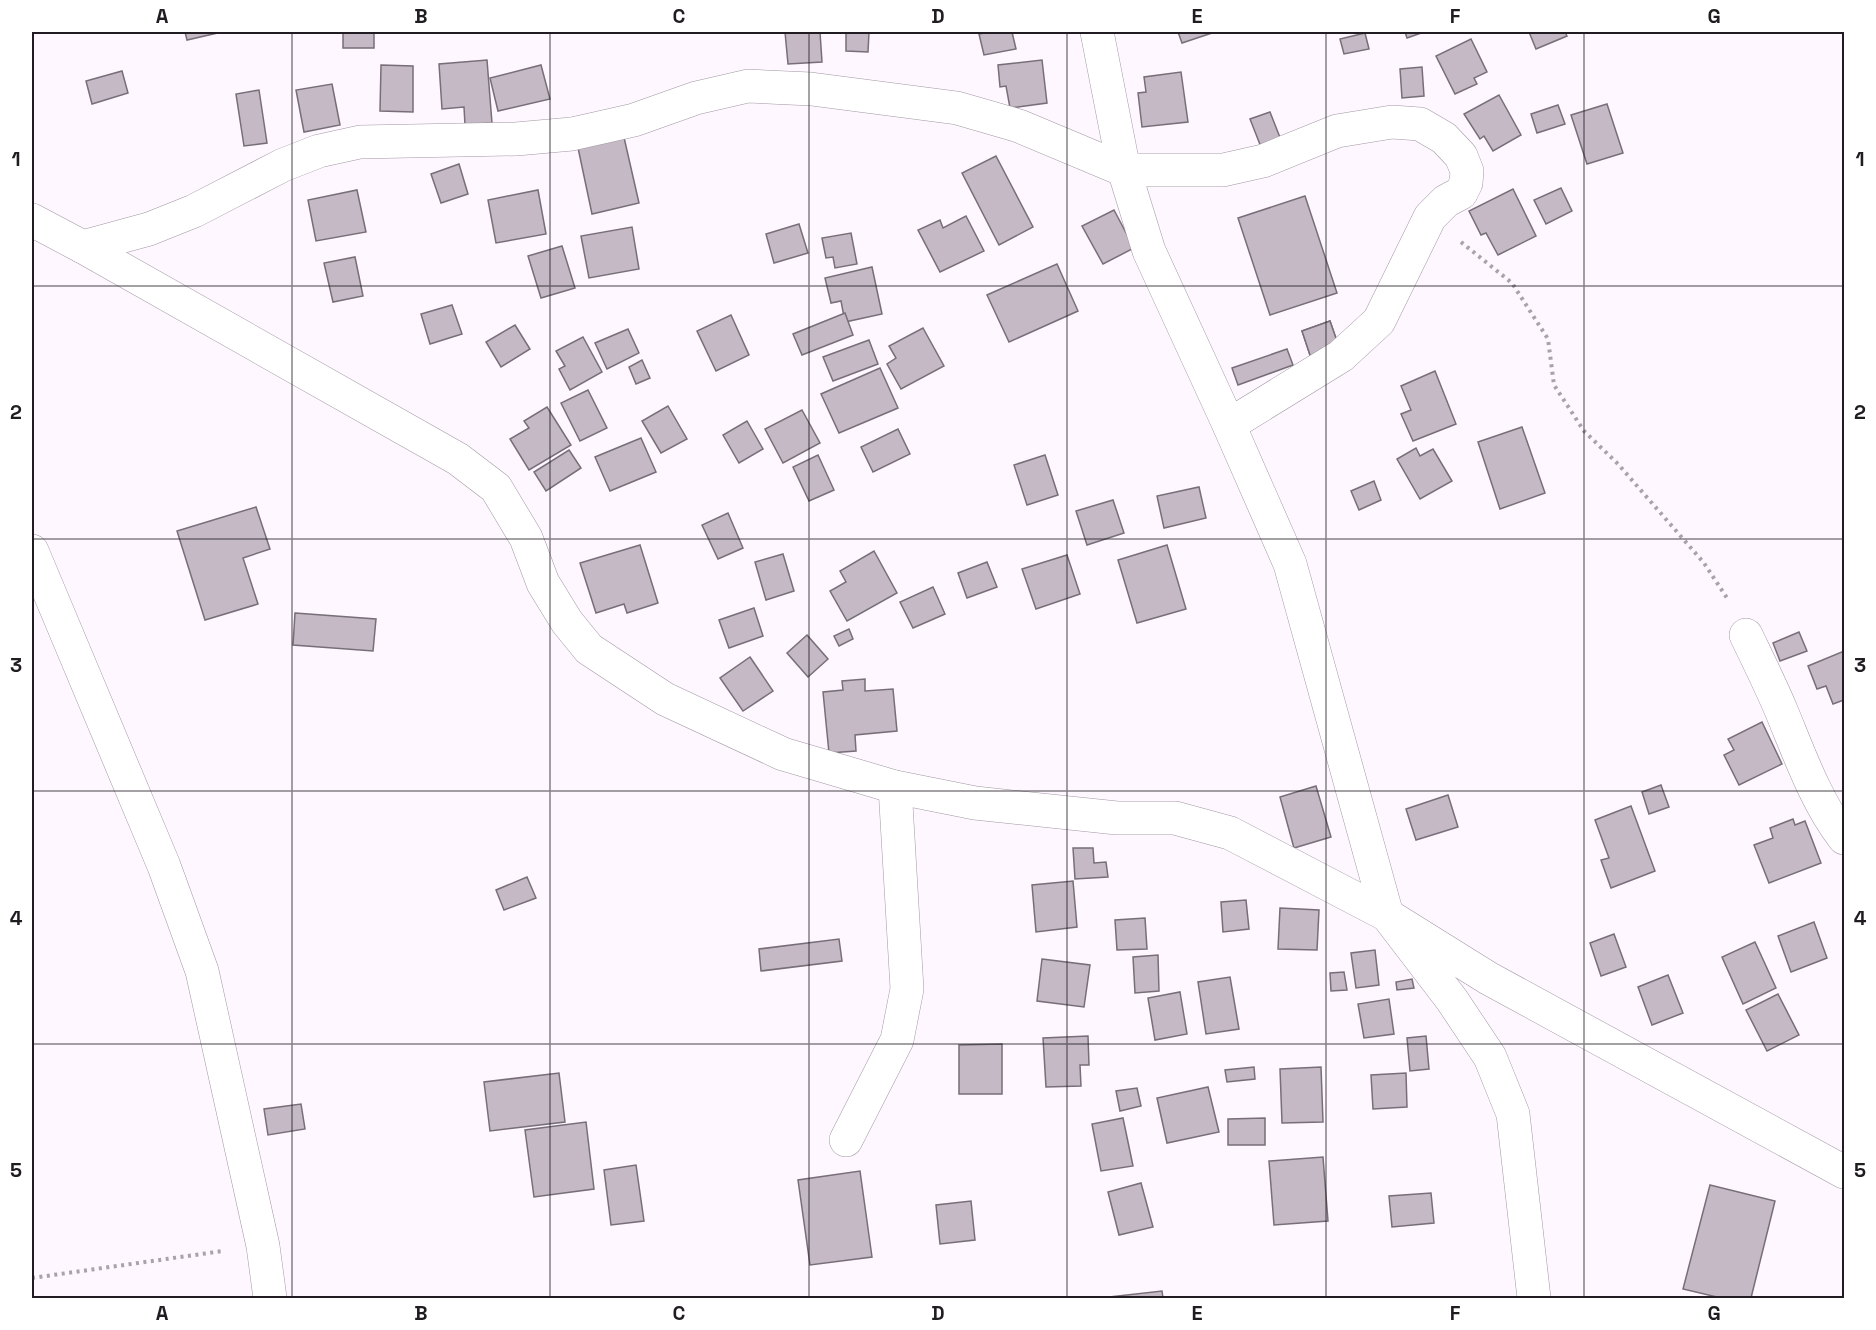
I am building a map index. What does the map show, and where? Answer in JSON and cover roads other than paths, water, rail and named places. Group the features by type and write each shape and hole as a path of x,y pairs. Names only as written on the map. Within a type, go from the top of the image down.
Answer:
{"street":[{"path":"1097,32 1124,170 1149,251 1290,564 1387,915 1452,1000 1490,1057 1513,1114 1534,1299"},
{"path":"83,247 148,229 194,211 283,165 319,151 360,142 516,139 572,134 634,120 696,98 748,86 811,88 957,108 1019,126 1124,170 1223,170 1263,161 1336,131 1392,122 1420,124 1444,138 1461,156 1467,171 1466,183 1461,193 1446,201 1430,217 1378,321 1341,356 1229,425"},
{"path":"32,220 458,459 496,488 526,538 543,583 567,622 589,649 665,699 783,754 895,787 975,803 1117,818 1175,818 1230,832 1387,915 1497,983 1845,1172"},
{"path":"32,551 164,866 202,971 263,1246 270,1299"},
{"path":"1746,635 1833,799 1845,838"},
{"path":"846,1140 897,1040 907,988 895,787"}]}
